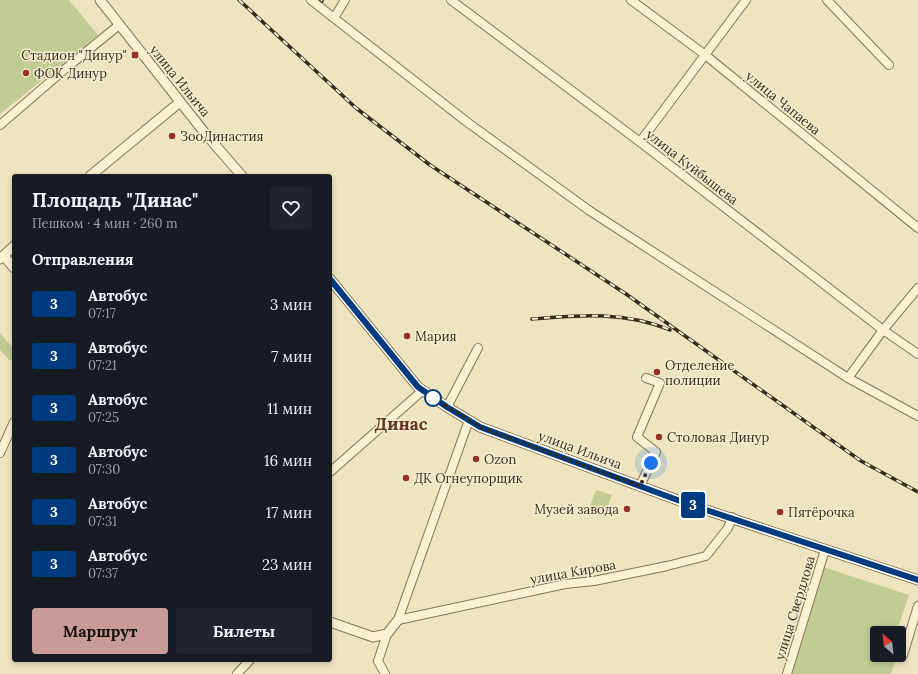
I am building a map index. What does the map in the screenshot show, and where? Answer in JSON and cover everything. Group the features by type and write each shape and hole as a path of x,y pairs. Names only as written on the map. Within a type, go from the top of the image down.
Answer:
{"street":[{"name":"улица Ильича","path":"100,0 180,102 240,174"},
{"path":"311,0 467,122 590,211 848,378 918,416"},
{"path":"334,18 345,0"},
{"name":"улица Куйбышева","path":"451,0 640,142 883,330 918,354"},
{"name":"улица Чапаева","path":"631,0 704,54 918,228"},
{"path":"640,142 704,54 746,0"},
{"path":"827,0 889,65"},
{"path":"0,125 119,25"},
{"path":"92,174 180,102"},
{"path":"12,248 2,257 12,266"},
{"name":"улица Ильича","path":"332,281 422,391 483,428 691,505 732,517 825,550 918,580"},
{"path":"848,378 883,330 918,288"},
{"path":"447,407 478,348"},
{"path":"640,486 656,452 637,437 660,383 646,378"},
{"path":"332,470 422,391"},
{"path":"385,674 378,662 387,634 398,620 469,420"},
{"path":"0,453 12,426"},
{"name":"улица Кирова","path":"398,620 565,584 594,581 667,566 706,556 728,528 732,517"},
{"name":"улица Свердлова","path":"787,674 825,550"},
{"path":"906,645 918,606"},
{"path":"332,623 373,637 387,634"},
{"path":"237,674 248,662"}],"green space":[{"name":"ФОК Динур","path":"0,0 69,0 98,35 0,114"},
{"path":"0,333 12,347 12,360 10,361 0,350"},
{"path":"596,490 612,495 606,512 590,506"},
{"path":"823,567 909,595 898,626 870,626 870,662 895,662 891,674 790,674"}],"railway":[{"path":"239,0 356,108 430,165 626,294 861,461 918,492"},
{"path":"532,319 567,316 619,317 653,324 670,330"}],"bus line":[{"name":"3","path":"332,281 422,391 480,427 691,505 732,517 825,550 918,580"}],"place":[{"name":"Стадион \"Динур\"","path":"135,55"},
{"name":"ФОК Динур","path":"26,73"},
{"name":"ЗооДинастия","path":"172,136"},
{"name":"Мария","path":"407,336"},
{"name":"Отделение полиции","path":"657,372"},
{"name":"Столовая Динур","path":"659,437"},
{"name":"Ozon","path":"476,459"},
{"name":"ДК Огнеупорщик","path":"406,478"},
{"name":"Музей завода","path":"627,509"},
{"name":"Пятёрочка","path":"780,512"}],"district":[{"name":"Динас","path":"401,424"}],"route":[{"path":"433,398 480,427 640,486 651,463"}]}
